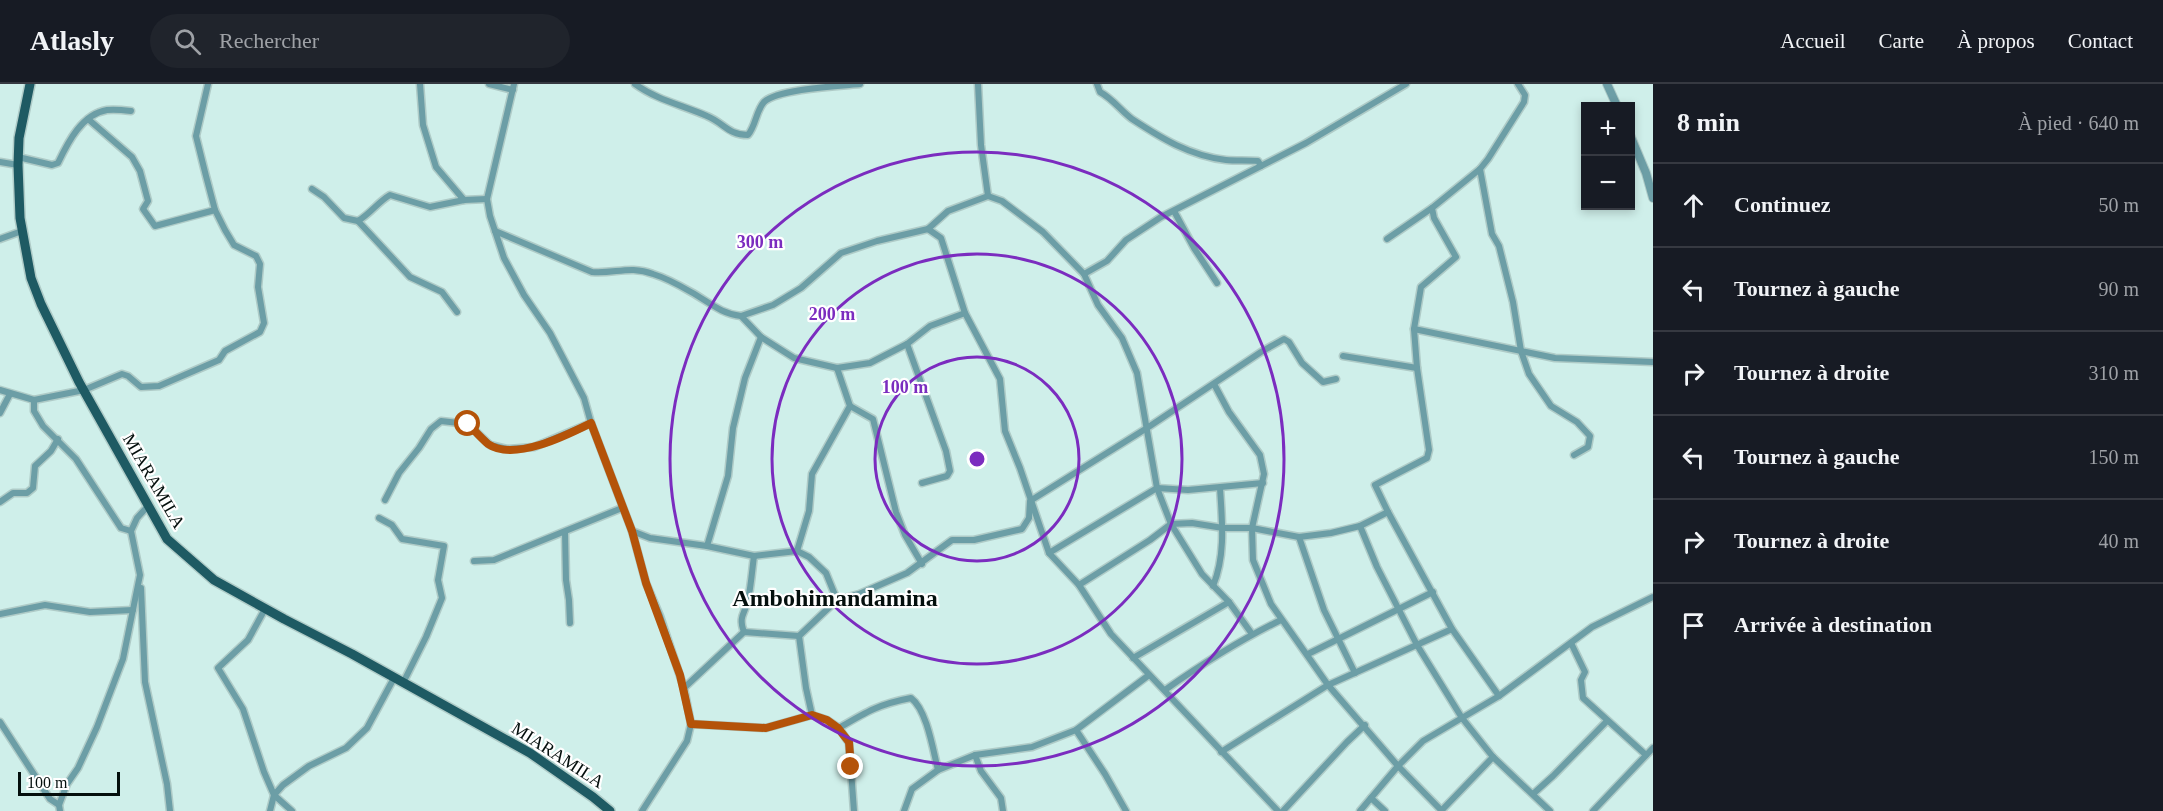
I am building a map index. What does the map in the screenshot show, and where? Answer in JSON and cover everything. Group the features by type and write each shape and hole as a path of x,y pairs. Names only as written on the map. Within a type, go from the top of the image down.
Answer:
{"main road":[{"name":"MIARAMILA","path":"30,84 19,138 18,161 22,231 32,278 41,304 84,390 167,539 189,561 214,580 530,753 594,797 610,811"}],"street":[{"path":"0,390 34,400 84,390 122,374 141,387 159,386 219,360 225,351 260,332 264,323 258,286 260,264 256,256 234,245 215,210 196,136 208,84"},
{"path":"420,84 423,125 436,167 464,200"},
{"path":"489,84 514,87 487,199 495,231 514,279 550,333 584,398 591,423 632,531 646,583 660,616 684,688 691,724 687,741 642,811"},
{"path":"634,84 669,103 707,116 738,135 748,135 755,126 762,105 771,98 792,92 860,84"},
{"path":"978,84 981,145 988,196"},
{"path":"1097,84 1100,92 1159,137 1187,150 1210,157 1258,161 1261,166"},
{"path":"1084,274 1107,261 1126,240 1174,211 1306,143 1406,84"},
{"path":"1387,239 1432,208 1480,169 1524,102 1525,95 1518,84"},
{"path":"1607,84 1615,102"},
{"path":"0,162 18,161 52,165 58,163 77,129 94,114 109,109 131,111"},
{"path":"88,119 132,157 140,171 147,193 147,201 143,209 155,226 215,210"},
{"path":"1635,144 1650,173 1653,198"},
{"path":"1480,169 1492,234 1499,246 1513,302 1521,351 1529,374 1551,406 1577,422 1590,436 1588,447 1574,455"},
{"path":"312,189 324,197 344,218 358,221 410,277 442,292 457,312"},
{"path":"358,221 369,214 379,201 390,195 430,207 464,200 487,199"},
{"path":"495,231 592,272 606,273 636,268 654,274 690,291 728,315 741,316 773,305 801,288 841,253 877,241 928,229 948,211 988,196 1002,201 1043,232 1084,274 1098,305 1122,338 1137,373 1157,488 1171,524 1202,574 1252,634"},
{"path":"1432,208 1434,218 1456,257 1421,287 1414,329 1417,368 1429,450 1427,458 1375,485 1452,628 1499,696"},
{"path":"1174,211 1194,248 1217,283"},
{"path":"928,229 941,238 965,313 1000,379 1005,431 1049,553 1078,585 1111,634 1278,811"},
{"path":"0,239 22,231"},
{"path":"741,316 761,337 794,358 837,368 870,363 907,344 930,326 965,313"},
{"path":"1414,329 1555,358 1653,362"},
{"path":"707,546 728,476 733,428 745,378 761,337"},
{"path":"1030,501 1147,428 1261,351 1284,339 1289,342 1302,363 1323,382 1336,379"},
{"path":"907,344 946,451 950,471 946,476 922,483"},
{"path":"1343,356 1417,368"},
{"path":"837,368 849,406 873,419 897,512 905,535 922,564"},
{"path":"1214,384 1229,412 1260,455 1264,474 1252,528 1252,560 1271,604 1328,685 1365,725 1398,766 1441,811 1493,757"},
{"path":"0,413 10,394"},
{"path":"34,400 34,411 43,426 76,459 121,528 131,531"},
{"path":"797,551 809,510 812,474 849,406"},
{"path":"385,500 399,473 431,429 441,421 468,424 490,445 507,449 534,447 591,423"},
{"path":"0,502 13,493 27,493 33,488 35,466 51,451 58,440"},
{"path":"1049,553 1157,488 1188,490 1263,483"},
{"path":"1213,586 1219,572 1223,528 1220,488"},
{"path":"684,688 744,632 799,636 837,600 868,590 907,573 952,540 974,540 1022,529 1029,518 1030,501"},
{"path":"148,506 137,518 131,531 140,575 145,682 167,784 170,811"},
{"path":"474,561 494,560 622,508"},
{"path":"1078,585 1150,540 1171,524 1192,523 1223,528 1252,528 1299,537 1360,526 1388,512"},
{"path":"379,518 392,525 402,539 444,546 438,580 442,598 426,638 403,683"},
{"path":"1360,526 1377,567 1417,645 1462,718 1493,757 1550,811"},
{"path":"632,531 650,538 707,546 754,556 797,551 809,557 826,573 837,600"},
{"path":"565,532 570,623"},
{"path":"1299,537 1324,610 1354,674"},
{"path":"744,632 741,623 743,611 748,603 754,556"},
{"path":"0,722 50,799 60,808 67,784 78,768 97,727 123,659 140,575"},
{"path":"1308,654 1433,592"},
{"path":"1360,811 1398,766 1424,741 1499,696 1592,627 1653,597"},
{"path":"1133,658 1228,603"},
{"path":"0,614 45,605 90,612 133,610"},
{"path":"265,609 248,640 218,668 243,709 274,795 292,811"},
{"path":"1165,690 1191,671 1252,634 1281,620"},
{"path":"1221,752 1328,685 1452,628"},
{"path":"799,636 812,715"},
{"path":"1571,643 1585,672 1581,680 1582,698 1646,755"},
{"path":"904,811 912,789 938,770 975,755 1032,747 1076,730 1149,675"},
{"path":"270,811 274,795 309,766 346,748 367,728 393,678"},
{"path":"838,728 880,705 911,698 918,703 922,713 938,770"},
{"path":"691,724 766,728 812,715 827,720 838,728 849,742 854,811"},
{"path":"1533,794 1607,721"},
{"path":"1283,811 1365,725"},
{"path":"1076,730 1106,774 1126,811"},
{"path":"1593,811 1653,748"},
{"path":"975,755 981,771 1001,798 1003,811"},
{"path":"1371,798 1385,811"}],"district":[{"name":"Ambohimandamina","path":"835,598"}],"route":[{"path":"468,424 490,445 507,449 534,447 591,423 632,531 646,583 680,675 691,724 766,728 812,715 827,720 838,728 849,742 851,767"}]}
